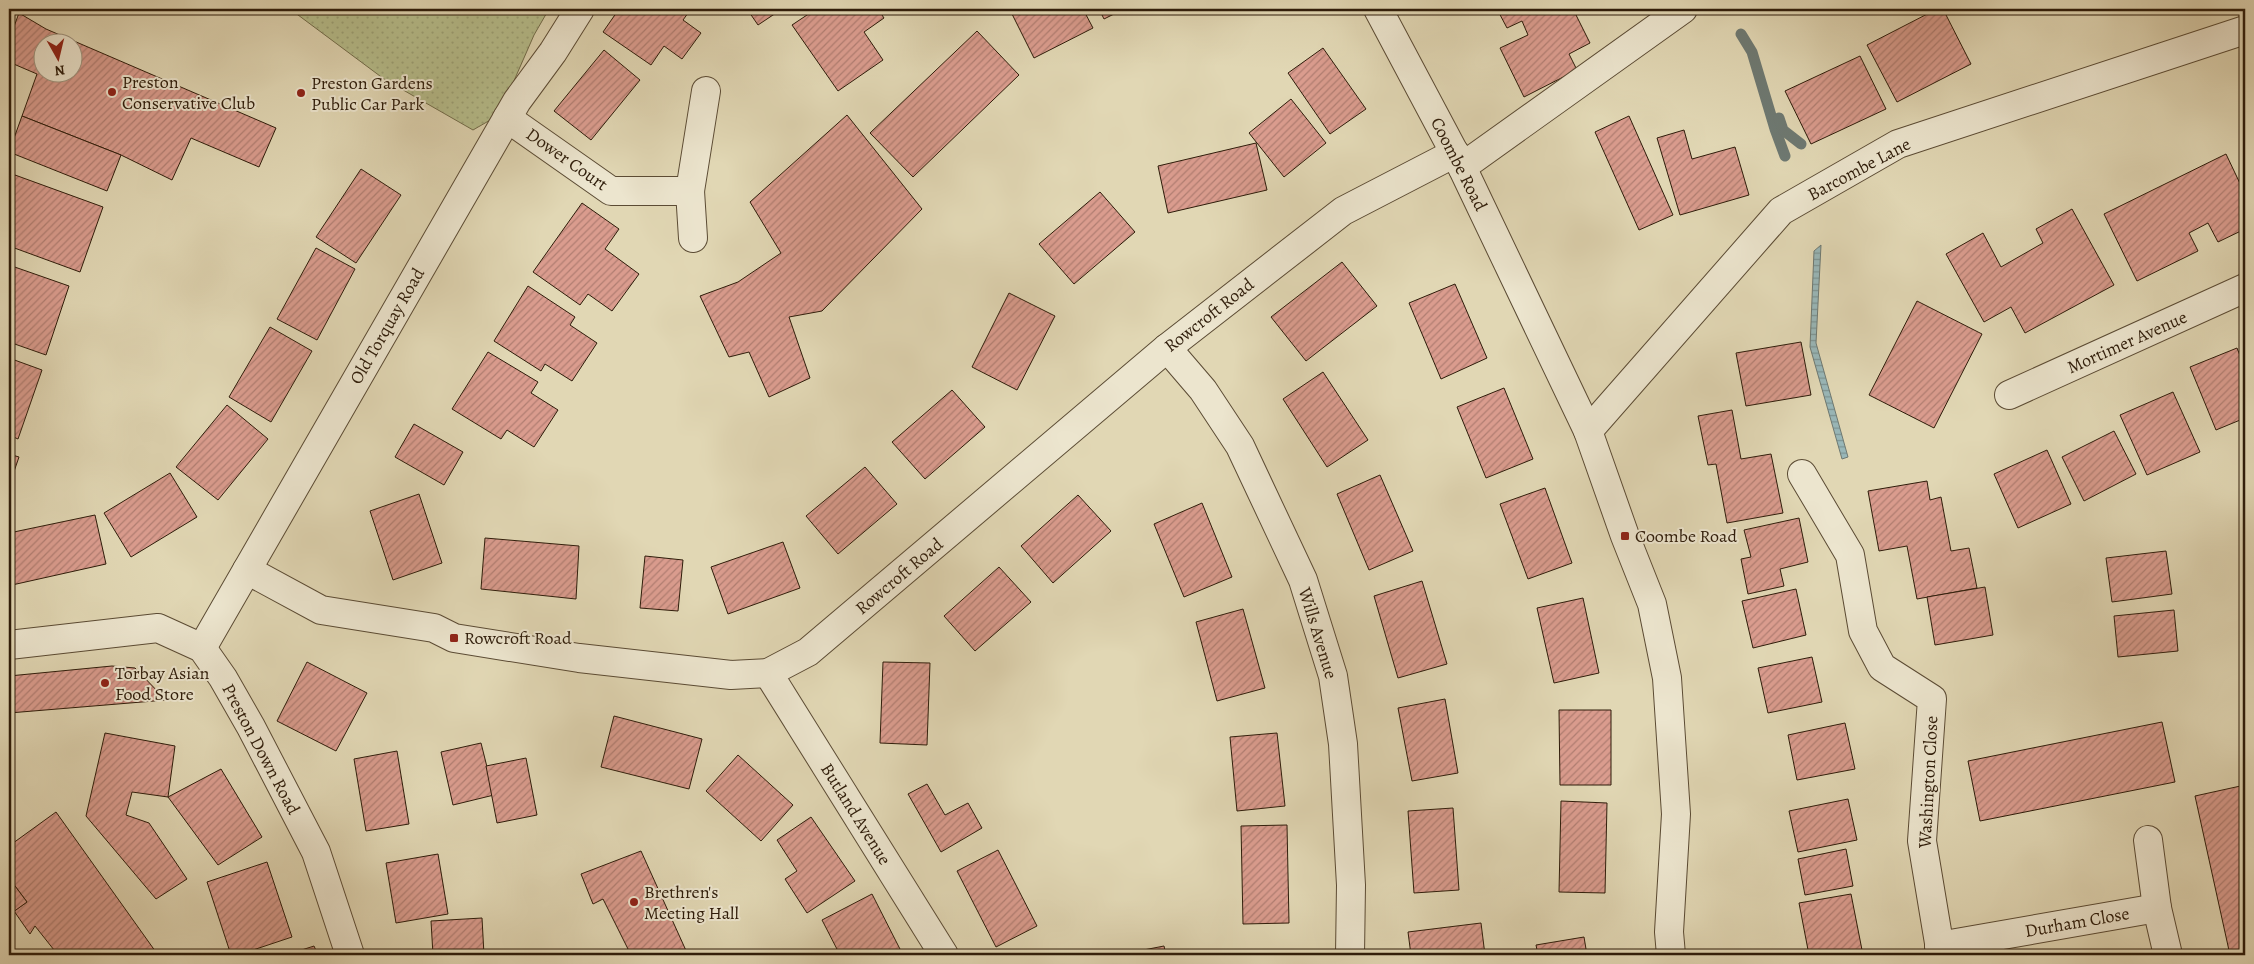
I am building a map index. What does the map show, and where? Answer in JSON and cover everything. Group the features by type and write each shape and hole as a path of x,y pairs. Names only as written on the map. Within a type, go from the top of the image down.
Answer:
{"street":[{"name":"Old Torquay Road","path":"202,648 508,118 580,9"},
{"name":"Coombe Road","path":"1378,9 1458,160 1588,431 1625,536 1652,604 1667,678 1676,814 1669,932 1671,955"},
{"name":"Rowcroft Road","path":"247,570 321,610 434,628 454,638 579,658 731,675 768,673 808,652 1166,348 1343,211 1458,160 1683,9"},
{"name":"Barcombe Lane","path":"1588,431 1781,212 1898,144 2245,30"},
{"path":"693,238 690,191 706,91"},
{"name":"Dower Court","path":"508,118 611,191 690,191"},
{"name":"Mortimer Avenue","path":"2009,395 2245,288"},
{"name":"Wills Avenue","path":"1166,348 1203,390 1240,446 1303,580 1333,676 1343,744 1351,886 1350,955"},
{"name":"Washington Close","path":"1802,474 1850,555 1863,631 1882,667 1932,700 1922,841 1940,951"},
{"path":"9,645 158,628 202,648"},
{"name":"Preston Down Road","path":"202,648 223,678 246,718 316,852 350,955"},
{"name":"Butland Avenue","path":"768,673 944,955"},
{"path":"2148,840 2157,908 2168,955"},
{"name":"Durham Close","path":"1940,951 2157,908"}],"green space":[{"path":"290,9 549,9 534,35 506,99 492,119 473,130 384,79"}],"water":[{"path":"1821,245 1816,343 1848,457 1842,459 1810,347 1814,251"}],"building":[{"path":"619,9 691,9 683,20 701,33 682,59 664,46 651,65 603,32"},
{"path":"747,9 782,9 758,25"},
{"path":"816,9 878,9 884,18 864,32 883,60 838,91 792,25"},
{"path":"1023,9 1083,9 1093,28 1034,58 1012,14"},
{"path":"1099,9 1124,9 1104,19"},
{"path":"1497,9 1573,9 1590,43 1569,54 1577,70 1524,97 1500,48 1528,35 1522,21 1507,28"},
{"path":"1937,9 1943,9 1971,64 1897,102 1867,45"},
{"name":"Preston Conservative Club","path":"19,13 53,32 32,32 32,72 9,62 9,40"},
{"path":"977,31 1019,75 913,177 870,133"},
{"name":"Preston Conservative Club","path":"82,44 276,128 259,167 191,138 172,180 121,155 22,116 34,82 82,82"},
{"path":"1323,48 1366,109 1330,134 1288,73"},
{"path":"604,50 640,80 591,140 554,111"},
{"path":"1860,56 1886,109 1811,144 1785,91"},
{"path":"1291,99 1326,143 1284,177 1249,133"},
{"path":"847,115 922,209 822,311 789,317 810,378 769,397 749,352 729,357 700,296 738,282 781,253 750,202"},
{"path":"22,116 121,155 107,191 9,152"},
{"path":"1629,116 1673,215 1639,230 1595,132"},
{"path":"1684,130 1692,159 1735,147 1749,195 1680,215 1657,138"},
{"path":"1256,143 1267,190 1168,213 1158,166"},
{"path":"2226,154 2245,194 2245,229 2218,242 2208,223 2189,233 2198,251 2137,281 2104,214"},
{"path":"361,169 401,195 356,263 316,237"},
{"path":"15,175 103,207 80,272 9,246 9,193"},
{"path":"1100,192 1135,232 1074,284 1039,244"},
{"path":"582,203 619,229 605,249 639,274 612,311 588,294 580,305 533,272"},
{"path":"2072,209 2114,285 2025,333 2011,307 1984,322 1946,254 1983,233 2001,267 2043,243 2036,229"},
{"path":"316,248 355,269 317,340 277,319"},
{"path":"1342,262 1377,306 1306,361 1271,317"},
{"path":"9,265 69,286 46,355 9,342"},
{"path":"1455,284 1487,358 1441,379 1409,303"},
{"path":"528,286 575,317 570,325 597,343 572,381 545,364 541,371 494,341"},
{"path":"1009,293 1055,316 1017,390 972,367"},
{"path":"1917,301 1982,334 1934,428 1869,395"},
{"path":"270,327 312,351 271,422 229,397"},
{"path":"1801,342 1811,395 1746,406 1736,353"},
{"path":"2237,348 2245,368 2245,418 2216,430 2190,367"},
{"path":"488,352 538,382 531,393 558,410 534,447 507,430 501,439 452,409"},
{"path":"9,358 42,370 18,439 9,435"},
{"path":"1323,372 1368,440 1327,467 1283,399"},
{"path":"1504,388 1533,459 1486,478 1457,407"},
{"path":"952,390 985,427 925,479 892,442"},
{"path":"2173,392 2200,452 2147,475 2120,415"},
{"path":"227,405 268,439 218,500 176,467"},
{"path":"1732,410 1741,459 1771,454 1783,513 1727,523 1716,464 1708,465 1698,416"},
{"path":"414,424 463,452 444,485 395,457"},
{"path":"2114,431 2136,474 2084,501 2062,457"},
{"path":"2047,450 2071,504 2018,528 1994,474"},
{"path":"9,454 19,457 9,486"},
{"path":"865,467 897,504 838,554 806,516"},
{"path":"170,473 197,517 131,557 104,513"},
{"path":"1380,475 1413,551 1369,570 1337,494"},
{"path":"1927,481 1930,500 1941,497 1951,551 1969,548 1977,588 1917,599 1907,546 1879,551 1868,491"},
{"path":"1545,488 1572,563 1528,579 1500,504"},
{"path":"419,494 442,563 393,580 370,511"},
{"path":"1078,495 1111,531 1053,583 1021,546"},
{"path":"1202,503 1232,577 1184,597 1154,524"},
{"path":"95,515 106,564 12,585 9,571 9,533"},
{"path":"1799,518 1808,562 1780,569 1784,586 1748,594 1741,559 1751,557 1744,530"},
{"path":"485,538 579,546 576,599 481,589"},
{"path":"783,542 800,588 728,614 711,567"},
{"path":"2166,551 2172,594 2112,602 2106,558"},
{"path":"645,556 683,560 678,611 640,608"},
{"path":"999,567 1031,602 975,651 944,616"},
{"path":"1422,581 1447,664 1398,678 1374,596"},
{"path":"1985,587 1993,635 1935,645 1927,597"},
{"path":"1796,589 1806,635 1753,648 1742,601"},
{"path":"1583,598 1599,673 1554,683 1537,608"},
{"path":"1243,609 1265,688 1217,701 1196,622"},
{"path":"2174,610 2178,651 2118,657 2114,616"},
{"path":"1812,657 1822,702 1768,713 1758,668"},
{"path":"307,662 367,693 336,751 277,721"},
{"path":"883,662 930,663 927,745 880,743"},
{"path":"112,666 135,668 166,700 9,713 9,676"},
{"path":"1445,699 1458,773 1412,781 1398,708"},
{"path":"1559,710 1611,710 1611,785 1560,785"},
{"path":"614,716 702,739 689,789 601,767"},
{"path":"2162,722 2175,782 1980,821 1968,761"},
{"path":"1845,723 1855,769 1797,780 1788,735"},
{"path":"105,733 175,746 168,797 132,792 126,815 149,823 187,879 156,899 86,816"},
{"path":"1277,733 1285,806 1237,811 1230,737"},
{"path":"481,743 494,795 453,805 441,752"},
{"path":"397,751 409,824 366,831 354,759"},
{"path":"738,755 793,805 761,841 706,791"},
{"path":"526,758 537,815 497,823 486,766"},
{"path":"221,769 262,837 218,865 168,797"},
{"path":"927,784 945,815 968,803 982,828 941,852 908,794"},
{"path":"2245,785 2245,955 2230,955 2195,796"},
{"path":"1848,799 1857,840 1798,852 1789,811"},
{"path":"1561,801 1607,803 1605,893 1559,892"},
{"path":"1453,808 1459,890 1414,893 1408,811"},
{"path":"56,812 158,955 58,955 35,926 30,934 14,911 27,902 9,878 9,846"},
{"path":"811,817 855,881 807,913 785,879 797,871 777,840"},
{"path":"1287,825 1289,923 1243,924 1241,826"},
{"path":"1846,849 1853,886 1805,895 1798,859"},
{"path":"998,850 1037,926 996,947 957,871"},
{"name":"Brethren's Meeting Hall","path":"641,851 688,955 631,955 603,899 593,904 581,874"},
{"path":"438,854 448,914 396,923 386,863"},
{"path":"267,862 292,937 238,955 231,955 207,882"},
{"path":"9,878 27,902 9,915"},
{"path":"872,894 903,955 840,955 822,920"},
{"path":"1851,894 1863,955 1809,955 1799,903"},
{"path":"482,918 484,955 433,955 431,921"},
{"path":"1481,923 1485,955 1411,955 1408,932"},
{"path":"1584,937 1587,955 1538,955 1536,945"},
{"path":"314,946 318,955 286,955"},
{"path":"1164,946 1166,955 1123,954"}],"waterway":[{"path":"1741,34 1752,52 1785,156"},
{"path":"1779,118 1783,130 1801,144"}],"place":[{"name":"Preston Conservative Club","path":"112,92"},
{"name":"Preston Gardens Public Car Park","path":"301,93"},
{"name":"Coombe Road","path":"1625,536"},
{"name":"Rowcroft Road","path":"454,638"},
{"name":"Torbay Asian Food Store","path":"105,683"},
{"name":"Brethren's Meeting Hall","path":"634,902"}]}
